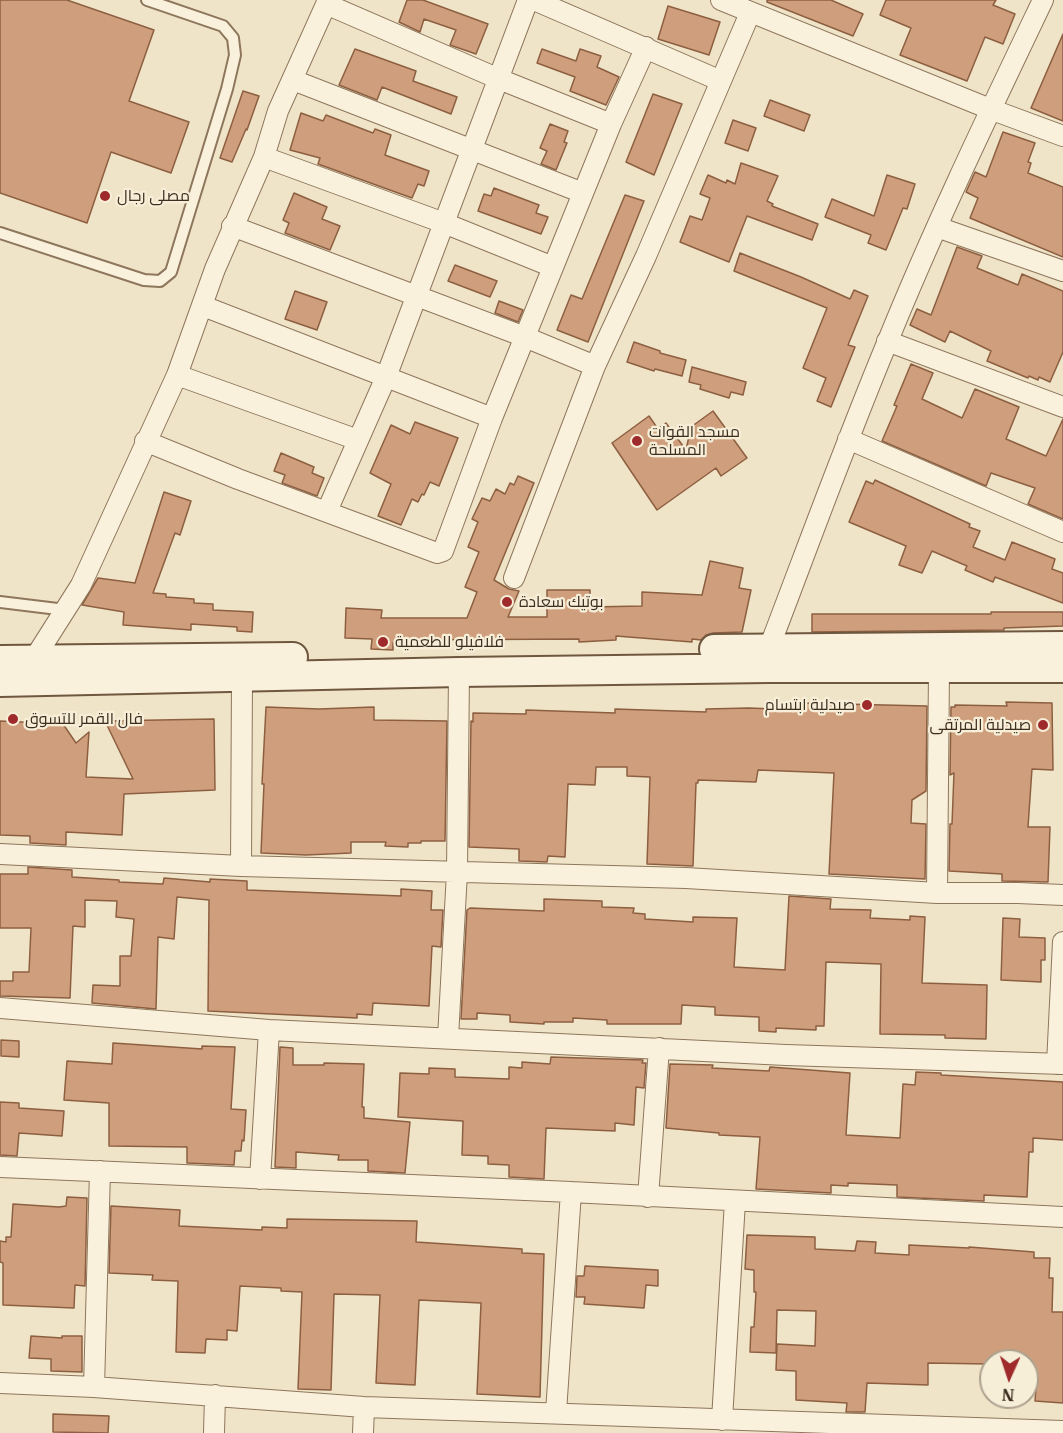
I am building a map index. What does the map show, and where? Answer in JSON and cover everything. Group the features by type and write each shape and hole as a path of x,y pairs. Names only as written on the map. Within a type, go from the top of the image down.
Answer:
{"main road":[{"path":"0,660 32,670 242,677 459,672 1063,646"},
{"path":"0,682 32,670 406,657 769,658 939,669 1063,668"}],"street":[{"path":"327,511 386,377 528,0"},
{"path":"534,0 721,81"},
{"path":"721,0 990,109 1063,136"},
{"path":"769,658 848,439 887,341 990,109 1043,0"},
{"path":"32,670 81,585 177,375 232,226 264,157 278,111 327,2 499,79 610,124"},
{"path":"514,578 595,366 646,256 750,13"},
{"path":"145,441 238,479 437,553 443,551 492,418 610,124 646,47"},
{"path":"293,80 583,193"},
{"path":"264,157 444,223 553,267"},
{"path":"232,226 525,336 595,366"},
{"path":"937,227 1063,271"},
{"path":"203,306 492,418"},
{"path":"887,341 1063,407"},
{"path":"177,375 358,440"},
{"path":"848,439 1063,532"},
{"path":"937,893 939,669"},
{"path":"448,1038 457,872 459,672"},
{"path":"242,677 242,866"},
{"path":"0,854 242,866 686,878 937,893 1063,895"},
{"path":"0,1008 269,1030 786,1055 1060,1064 1063,942"},
{"path":"260,1179 269,1030"},
{"path":"648,1197 659,1048"},
{"path":"0,1167 571,1192 1063,1217"},
{"path":"94,1387 100,1171"},
{"path":"556,1412 571,1192"},
{"path":"723,1420 735,1201"},
{"path":"0,1383 94,1387 364,1407 556,1412 880,1430 1063,1431"},
{"path":"214,1433 215,1395"},
{"path":"363,1433 364,1407"}],"lane":[{"path":"0,233 144,280 160,280 171,272 227,89 235,55 233,39 224,26 147,0"},
{"path":"0,602 66,610"}],"building":[{"path":"0,0 67,0 154,30 129,101 189,122 171,173 111,152 87,223 0,193"},
{"path":"407,0 423,0 488,24 476,54 450,45 456,30 424,19 420,32 399,22"},
{"path":"767,0 831,0 863,14 853,36 767,2"},
{"path":"886,0 996,0 993,5 1015,14 1003,44 985,37 967,81 900,55 911,28 880,15"},
{"path":"668,6 720,22 709,55 658,39"},
{"path":"1063,34 1063,121 1031,108"},
{"path":"355,49 416,71 413,81 457,97 451,114 382,87 377,100 339,85"},
{"path":"542,49 576,61 580,49 601,56 597,67 619,77 606,105 570,91 575,77 537,63"},
{"path":"243,91 259,96 232,162 220,158"},
{"path":"653,94 682,104 654,175 626,162"},
{"path":"770,100 810,115 804,131 764,116"},
{"path":"301,113 323,121 326,115 373,133 375,129 391,135 385,155 429,171 424,186 418,184 412,198 318,164 320,158 290,150"},
{"path":"733,120 756,128 748,151 725,143"},
{"path":"550,124 568,131 564,142 567,143 556,170 541,164 547,151 540,148"},
{"path":"1003,132 1035,143 1028,162 1031,163 1028,173 1063,187 1063,257 970,218 978,198 966,192 975,172 986,177"},
{"path":"741,163 778,176 767,201 773,204 772,206 818,224 812,240 747,216 729,262 680,242 690,216 702,220 710,198 700,194 708,175 726,183 727,180 735,184"},
{"path":"887,175 915,184 907,209 903,208 886,250 868,243 871,235 825,217 832,199 874,216"},
{"path":"494,188 539,205 536,213 548,217 541,234 478,211 484,194 491,196"},
{"path":"294,193 327,207 322,219 340,226 330,250 285,233 289,223 283,220"},
{"path":"625,195 644,201 588,342 557,330 571,295 582,299"},
{"path":"957,247 982,256 977,268 1018,285 1022,274 1063,291 1063,352 1050,382 1039,377 1038,380 1029,376 1028,378 987,361 991,351 950,331 945,342 910,325 917,309 931,315"},
{"path":"740,253 850,299 854,290 868,296 848,345 855,347 831,407 817,401 826,378 803,368 827,308 734,271"},
{"path":"455,265 497,281 490,297 448,281"},
{"path":"295,291 327,302 317,330 285,319"},
{"path":"499,301 523,310 518,322 495,313"},
{"path":"634,342 660,351 660,353 686,360 682,376 655,369 654,371 627,362"},
{"path":"911,364 933,373 922,399 962,418 975,389 1019,407 1006,439 1046,456 1063,419 1063,519 1028,504 1035,488 991,473 986,486 882,441"},
{"path":"692,367 746,382 743,395 731,392 729,398 700,389 701,385 689,382"},
{"path":"713,411 747,458 721,476 716,468 657,510 612,443 649,416 658,429 666,423 686,450 691,427"},
{"path":"415,422 458,438 439,486 430,482 418,502 412,499 401,525 378,516 391,484 370,473 391,425 410,434"},
{"path":"281,453 314,467 312,473 324,478 317,496 282,483 285,475 274,471"},
{"path":"518,476 534,483 494,580 509,589 519,591 508,617 547,617 547,590 590,590 590,607 642,606 642,592 702,595 710,561 743,568 739,588 751,590 742,632 713,633 701,640 692,639 692,642 616,636 616,640 579,642 579,639 407,640 406,643 393,643 393,650 371,649 372,639 345,638 346,608 382,610 381,618 467,618 477,592 465,587 479,552 468,547 478,522 472,519 482,498 490,501 496,489 505,494 510,483 514,485"},
{"path":"875,480 970,524 969,527 980,531 973,547 1005,560 1012,542 1055,559 1052,569 1063,573 1063,603 995,577 993,582 965,570 967,566 932,551 922,573 899,565 906,546 849,522 866,481 873,484"},
{"path":"164,492 191,501 180,535 175,533 153,593 166,594 166,597 194,599 194,603 213,604 213,610 253,612 252,632 237,631 237,627 191,624 191,630 123,625 124,612 82,605 98,578 135,583"},
{"path":"991,612 1063,612 1063,626 1004,628 1004,630 812,632 812,614 991,614"},
{"path":"1006,702 1052,703 1053,770 1032,769 1028,827 1050,827 1048,882 1002,881 1002,874 949,871 954,773 950,775 951,707 955,705 1007,706"},
{"path":"799,703 927,706 926,791 912,800 911,823 926,824 925,879 829,874 834,773 758,770 756,782 698,780 696,783 693,866 647,864 650,777 627,776 627,767 596,767 595,785 568,784 565,857 548,856 547,862 519,861 519,849 469,847 473,713 526,714 526,710 615,713 615,709 706,712 706,709 749,708 799,710"},
{"path":"266,707 319,709 374,707 374,720 447,721 445,841 408,843 408,847 385,846 386,842 351,842 351,853 306,855 261,853"},
{"path":"214,719 215,790 124,794 122,835 66,832 66,845 30,843 30,836 0,835 0,721 63,724 76,743 89,732 86,777 133,779 105,721"},
{"path":"28,867 72,870 72,877 119,880 119,882 163,884 164,878 210,882 210,879 247,881 247,890 401,896 401,889 432,891 431,910 443,910 441,947 432,946 429,1006 373,1003 372,1015 357,1014 357,1018 208,1011 209,900 177,897 174,939 158,937 156,1009 92,1003 93,985 120,986 120,956 131,956 134,919 116,917 117,901 85,900 85,927 73,926 70,998 0,996 0,981 13,981 13,972 29,972 31,928 0,928 0,874 28,874"},
{"path":"789,896 831,899 830,909 871,910 870,918 910,920 910,916 925,917 922,983 987,985 986,1039 945,1038 945,1035 880,1034 881,964 826,962 824,1026 816,1026 816,1030 776,1028 776,1032 759,1031 759,1017 715,1015 715,1007 682,1005 681,1024 607,1024 607,1020 573,1018 573,1022 544,1022 544,1024 510,1022 510,1015 477,1013 477,1019 461,1019 467,910 470,908 544,911 544,899 602,901 602,907 634,908 633,913 645,914 645,919 693,922 693,917 737,918 734,967 785,970"},
{"path":"1003,918 1020,919 1019,937 1045,938 1045,960 1041,960 1041,982 1001,980"},
{"path":"1,1040 19,1041 19,1057 1,1056"},
{"path":"113,1043 202,1049 202,1046 235,1047 231,1109 246,1110 244,1141 242,1140 241,1151 235,1151 234,1165 187,1163 187,1147 109,1146 109,1103 64,1100 67,1061 112,1064"},
{"path":"280,1047 293,1048 293,1065 364,1064 362,1107 364,1107 364,1118 410,1122 405,1173 368,1171 368,1160 338,1160 339,1155 296,1152 296,1168 275,1167"},
{"path":"551,1057 643,1060 642,1063 646,1063 644,1088 636,1087 634,1125 615,1123 615,1131 546,1128 544,1179 509,1177 509,1165 488,1164 488,1156 462,1155 463,1121 398,1117 400,1073 429,1074 429,1068 455,1069 455,1077 509,1079 509,1067 522,1068 522,1062 550,1064"},
{"path":"670,1064 713,1065 712,1068 769,1071 770,1067 850,1073 846,1135 900,1138 903,1084 915,1085 916,1072 1063,1082 1063,1140 1033,1138 1033,1152 1029,1152 1027,1197 984,1195 984,1201 897,1197 897,1185 848,1183 848,1186 831,1185 831,1193 756,1189 760,1137 719,1135 719,1133 666,1128"},
{"path":"0,1102 19,1103 19,1108 64,1111 62,1136 19,1133 17,1156 0,1155"},
{"path":"67,1197 87,1198 85,1286 75,1285 74,1308 3,1305 3,1263 0,1262 0,1241 6,1242 6,1237 11,1237 13,1204 59,1207 66,1206"},
{"path":"111,1206 180,1210 179,1226 262,1230 262,1227 287,1228 287,1219 417,1221 416,1242 522,1249 522,1253 544,1254 540,1397 477,1394 481,1303 419,1300 415,1385 376,1383 380,1295 334,1294 331,1390 298,1389 302,1292 281,1291 281,1288 240,1286 237,1331 227,1330 227,1340 206,1339 205,1353 176,1352 178,1281 152,1280 153,1275 109,1273"},
{"path":"747,1235 815,1237 815,1249 855,1251 857,1241 876,1242 875,1253 909,1255 909,1245 1034,1252 1034,1258 1050,1258 1049,1278 1053,1278 1052,1312 1063,1312 1063,1403 1039,1401 1039,1349 979,1349 979,1364 928,1363 928,1385 867,1383 865,1412 846,1412 847,1403 796,1400 796,1371 776,1370 777,1344 815,1346 816,1311 777,1310 776,1353 750,1352 756,1292 754,1292 754,1270 745,1269"},
{"path":"585,1266 658,1270 658,1286 646,1285 644,1308 584,1304 585,1297 576,1297 577,1276 584,1276"},
{"path":"31,1336 62,1338 62,1336 82,1336 82,1372 51,1371 51,1359 29,1358"},
{"path":"53,1414 109,1416 108,1433 53,1432"}],"place":[{"name":"مصلى رجال","path":"105,196"},
{"name":"مسجد القوات المسلحة","path":"637,441"},
{"name":"بوتيك سعادة","path":"507,602"},
{"name":"فلافيلو للطعمية","path":"383,642"},
{"name":"صيدلية ابتسام","path":"867,705"},
{"name":"فال القمر للتسوق","path":"13,719"},
{"name":"صيدلية المرتقى","path":"1043,725"}]}
